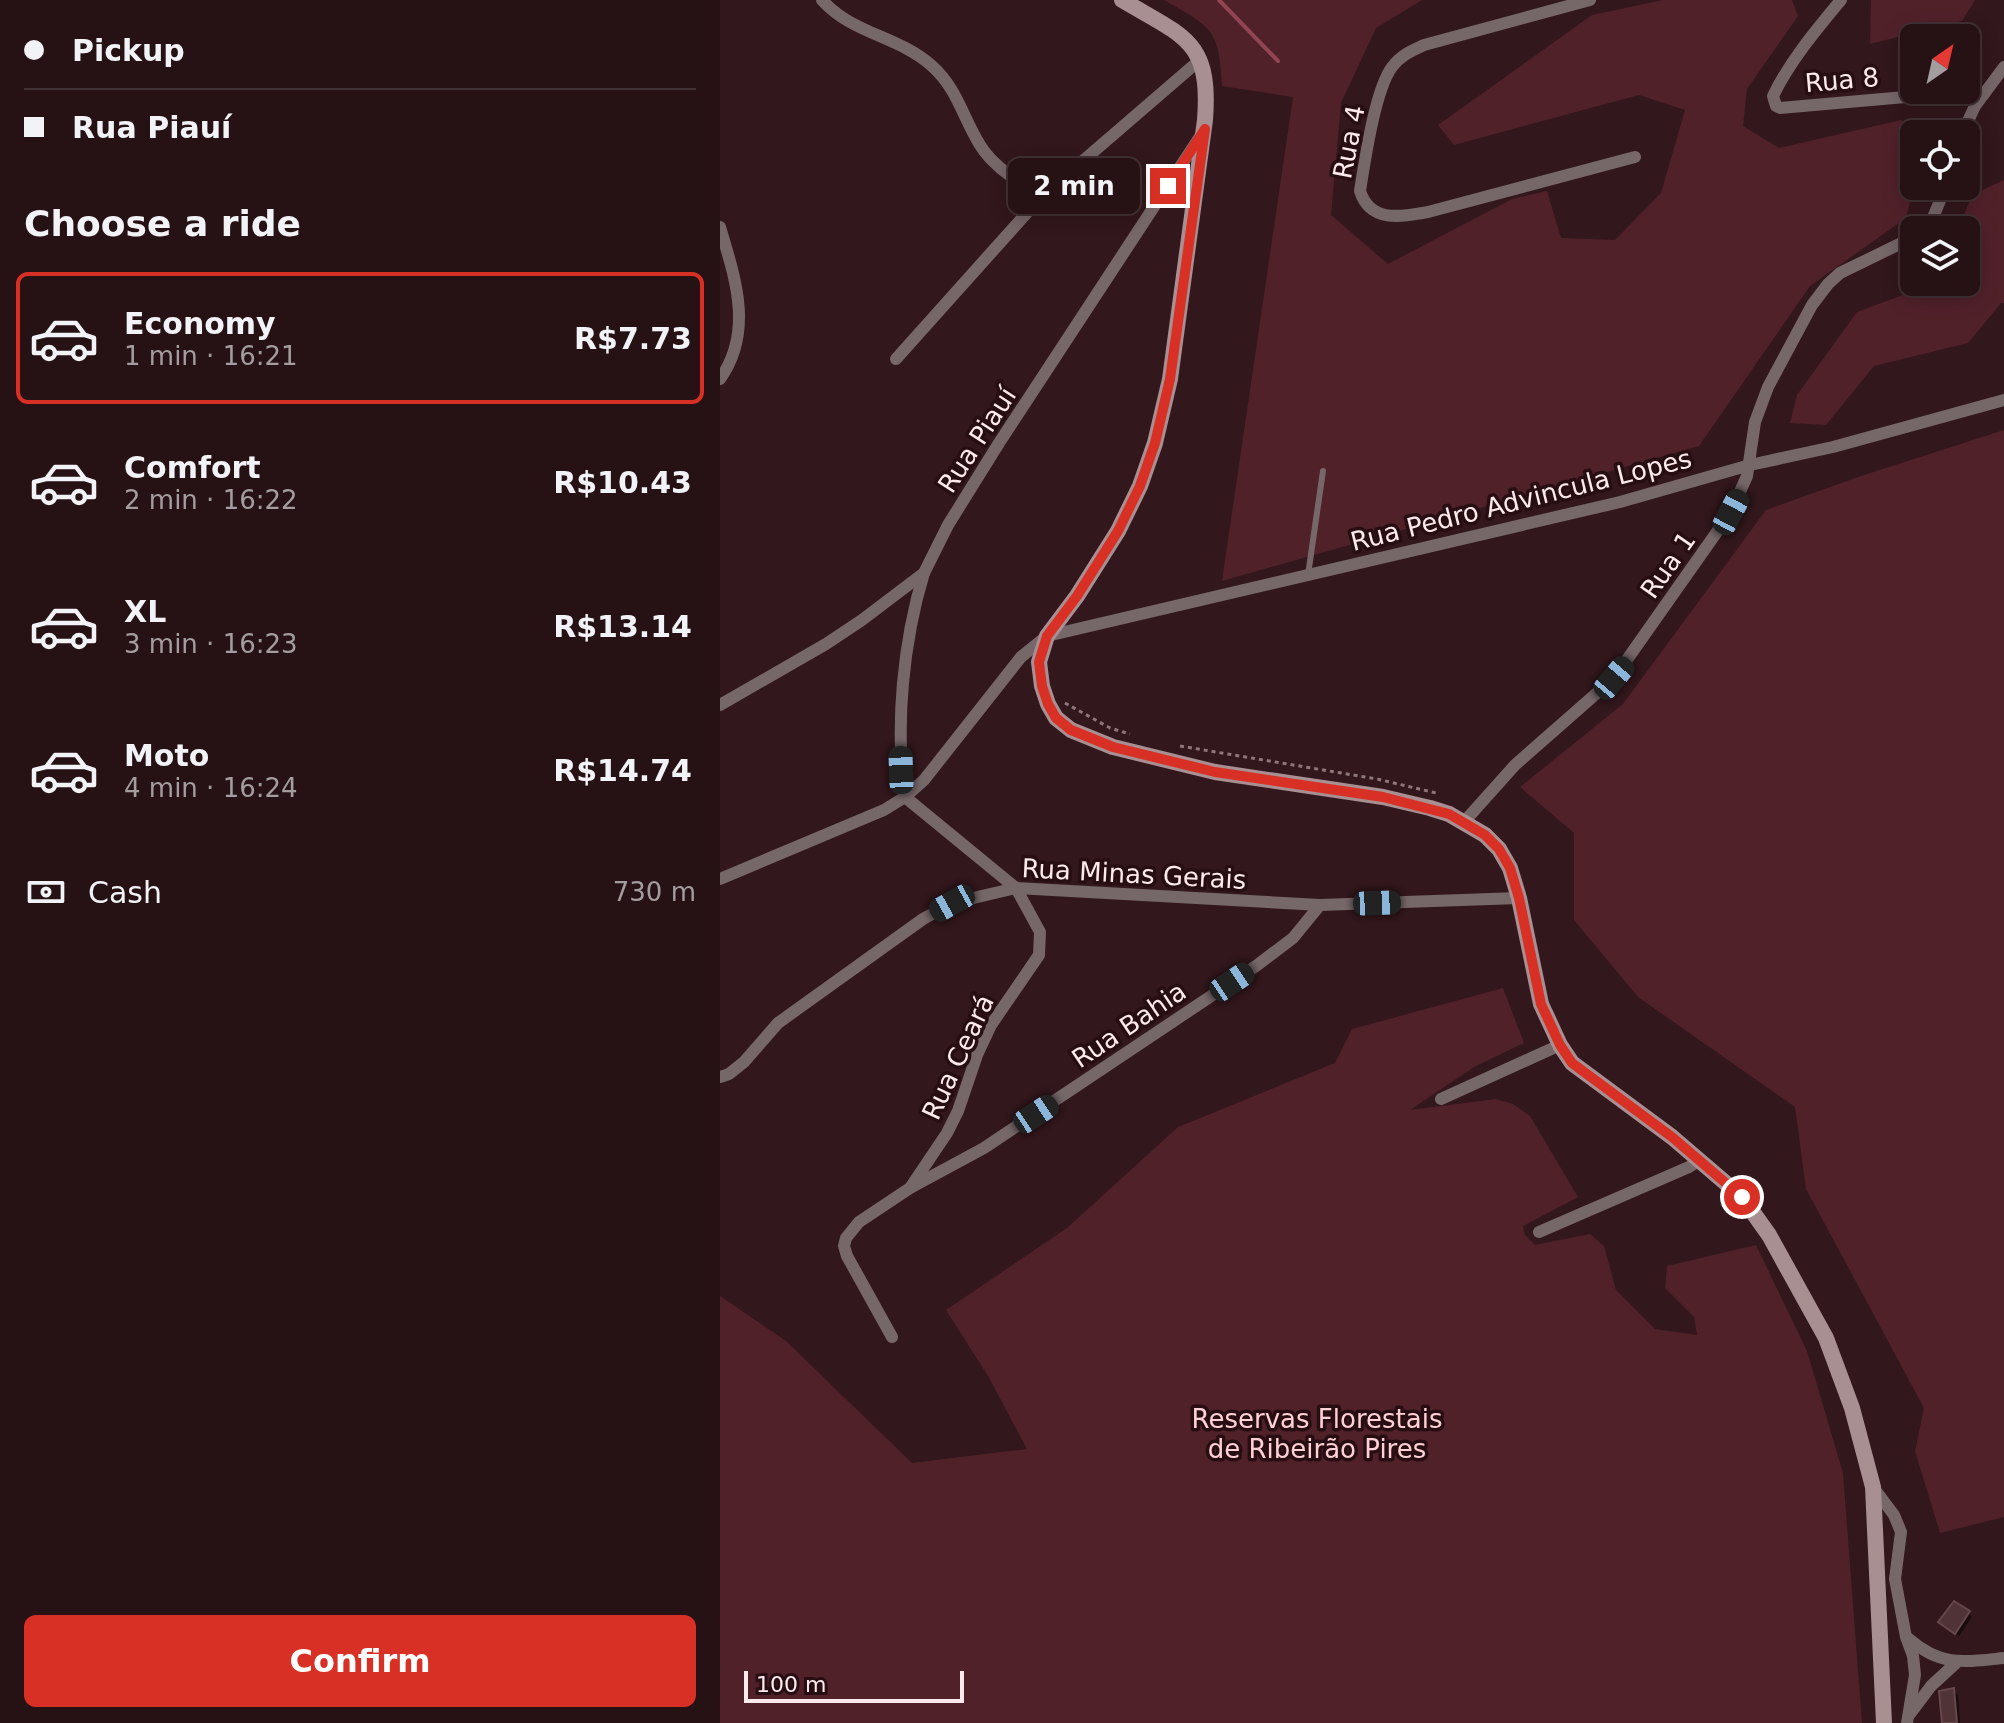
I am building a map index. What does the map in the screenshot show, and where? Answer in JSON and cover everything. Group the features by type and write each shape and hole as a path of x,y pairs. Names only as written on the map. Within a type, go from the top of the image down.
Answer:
{"main road":[{"path":"1122,0 1170,29 1195,49 1207,81 1205,129 1170,379 1155,443 1140,486 1118,531 1077,596 1047,636 1039,662 1042,686 1056,718 1071,730 1113,747 1215,772 1383,797 1449,814 1485,835 1499,849 1510,868 1519,898 1541,1004 1572,1063 1672,1137 1742,1197 1769,1235 1826,1338 1852,1408 1873,1487 1884,1723"}],"street":[{"path":"822,0 836,15 860,29 901,44 931,65 952,87 981,148 1006,172 1041,197"},
{"name":"Rua 4","path":"1590,0 1424,45 1406,53 1392,67 1383,85 1360,191 1363,202 1382,215 1398,218 1635,157"},
{"name":"Rua 8","path":"1841,0 1779,84 1773,96 1776,106 1984,94"},
{"path":"896,359 1041,197 1201,59"},
{"path":"1968,120 2004,67"},
{"name":"Rua Piauí","path":"720,705 826,644 924,573 948,525 992,455 1205,129"},
{"path":"720,227 738,290 740,325 736,348 720,379"},
{"name":"Rua 1","path":"1464,822 1515,765 1598,694 1628,661 1742,492 1750,465 1755,422 1768,387 1812,305 1840,273 1900,244"},
{"name":"Rua Pedro Advincula Lopes","path":"1047,636 1620,502 2004,400"},
{"path":"905,797 900,728 911,627 924,573"},
{"path":"720,879 884,810 905,797 924,780 1021,657 1047,636"},
{"name":"Rua Ceará","path":"905,797 1016,888 1040,932 1039,955 991,1025 953,1122 910,1188"},
{"name":"Rua Minas Gerais","path":"720,1077 744,1062 778,1023 923,919 952,903 1016,888 1320,905 1519,898"},
{"name":"Rua Bahia","path":"892,1337 847,1256 844,1246 850,1230 910,1188 997,1139 1256,966 1293,938 1320,905"},
{"path":"1441,1099 1560,1045"},
{"path":"1539,1232 1698,1161"},
{"path":"1873,1487 1889,1508 1901,1532 1895,1579 1915,1675 1908,1720"},
{"path":"1906,1637 1920,1649 1956,1663 2004,1658"},
{"path":"1908,1720 1931,1686 1956,1663"}],"lane":[{"path":"1308,575 1323,471"}],"path":[{"path":"1063,701 1110,728 1135,735"},
{"path":"1176,746 1377,779 1435,792"}],"green space":[{"path":"1164,0 1422,0 1376,28 1341,103 1331,215 1388,264 1512,199 1547,191 1561,238 1615,240 1661,193 1685,110 1639,95 1454,145 1438,125 1592,15 1663,0 1792,0 1798,16 1747,89 1743,126 1779,148 1900,120 1900,200 1910,200 1906,216 1900,216 1900,222 1810,286 1699,446 1222,581 1293,97 1222,86 1215,41 1203,24"},
{"path":"1871,0 1975,0 1962,21 1950,24 1900,24 1900,36 1870,44"},
{"path":"2004,180 2004,303 1968,343 1874,366 1826,425 1790,423 1797,395 1857,312 1900,296 1980,296 1980,216 1964,216 1970,200 1980,200 1980,191"},
{"path":"2004,430 2004,1517 1940,1533 1915,1451 1924,1408 1806,1189 1795,1107 1638,997 1574,920 1574,833 1520,787 1623,704 1766,510"},
{"name":"Reservas Florestais de Ribeirão Pires","path":"1503,988 1524,1043 1474,1067 1410,1110 1496,1099 1513,1104 1530,1116 1578,1197 1523,1226 1525,1235 1535,1245 1590,1234 1604,1246 1616,1290 1655,1329 1697,1335 1694,1317 1665,1288 1667,1266 1756,1245 1807,1351 1843,1473 1862,1723 720,1723 720,1296 786,1341 912,1463 1027,1449 988,1376 946,1310 1067,1228 1178,1127 1335,1063 1352,1029"}],"building":[{"path":"1954,1601 1970,1611 1955,1634 1938,1622"},
{"path":"1954,1688 1957,1723 1942,1723 1939,1691"}],"waterway":[{"path":"1219,0 1278,61"}],"route":[{"path":"1168,186 1205,129 1170,379 1155,443 1140,486 1118,531 1077,596 1047,636 1039,662 1048,704 1056,718 1071,730 1113,747 1215,772 1383,797 1449,814 1485,835 1499,849 1510,868 1541,1004 1572,1063 1672,1137 1742,1197"}]}
